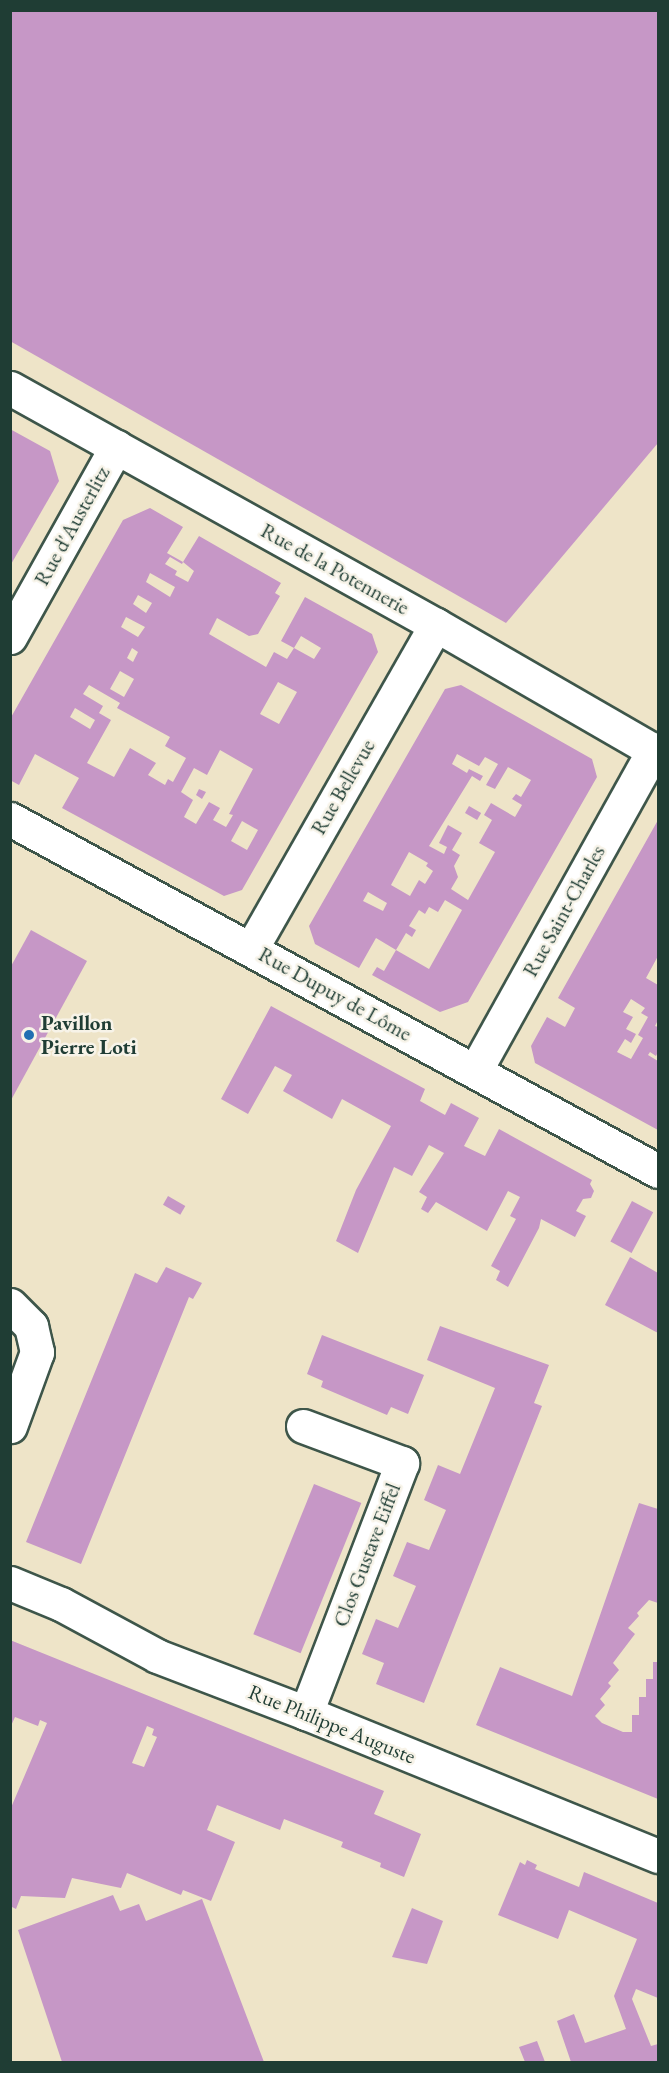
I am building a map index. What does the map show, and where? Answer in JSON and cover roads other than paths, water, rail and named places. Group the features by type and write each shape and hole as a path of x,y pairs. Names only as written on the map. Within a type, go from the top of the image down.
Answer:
{"street":[{"name":"Rue de la Potennerie","path":"10,388 436,625 656,752"},
{"name":"Rue d'Austerlitz","path":"10,637 116,447"},
{"name":"Rue Bellevue","path":"251,949 436,625"},
{"name":"Rue Saint-Charles","path":"475,1071 656,752"},
{"name":"Rue Dupuy de Lôme","path":"10,819 658,1171"},
{"path":"10,1305 31,1326 37,1352 10,1426"},
{"name":"Clos Gustave Eiffel","path":"303,1426 402,1463 306,1713"},
{"name":"Rue Philippe Auguste","path":"10,1582 61,1604 157,1656 306,1713 658,1856"}],"place":[{"name":"Pavillon Pierre Loti","path":"29,1035"}]}
